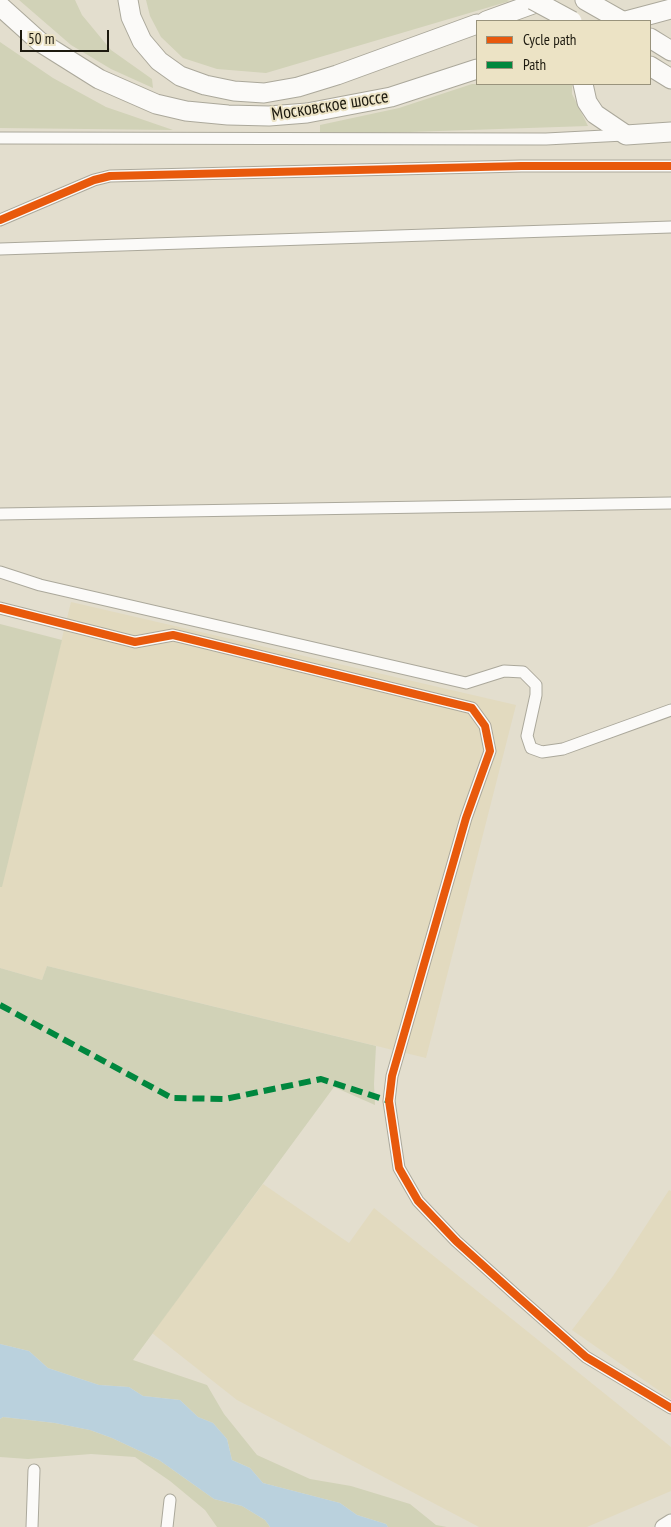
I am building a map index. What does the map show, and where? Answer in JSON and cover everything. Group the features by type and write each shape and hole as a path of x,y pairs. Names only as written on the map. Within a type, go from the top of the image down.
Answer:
{"main road":[{"path":"128,0 131,17 142,41 159,61 180,76 205,85 234,92 264,93 298,87 337,75 476,24"},
{"path":"533,0 570,20"},
{"path":"489,20 544,0"},
{"path":"585,0 620,20"},
{"name":"Московское шоссе","path":"0,6 40,42 99,79 156,104 186,111 228,116 307,113 391,97 476,69"},
{"path":"630,20 671,9"},
{"path":"651,39 671,51"},
{"path":"651,67 671,79"},
{"path":"583,85 587,102 595,114 626,135 671,132"}],"street":[{"path":"0,138 546,139 626,135"},
{"path":"0,220 94,180 110,176 521,166 671,166"},
{"path":"0,249 671,227"},
{"path":"0,514 671,503"},
{"path":"0,572 40,585 466,683 504,671 523,672 536,685 536,695 527,736 531,748 542,752 563,749 671,710"},
{"path":"0,608 134,642 173,635 472,708 485,726 490,751 466,818 392,1076 389,1101 399,1168 424,1207 456,1241 586,1357 671,1408"},
{"path":"32,1527 34,1470"},
{"path":"168,1527 170,1500"},
{"path":"663,1527 671,1522"}],"shaded area":[{"path":"71,602 516,705 426,1058 47,966 42,980 0,968 0,887"},
{"path":"263,1184 349,1243 374,1208 671,1447 671,1491 587,1527 479,1527 237,1400 152,1333"},
{"path":"669,1190 671,1191 671,1399 572,1330 613,1276"}],"green space":[{"path":"19,0 75,0 82,15 111,50 152,79 153,88 111,69 71,45"},
{"path":"146,0 510,1 266,73 217,69 183,58 161,37 150,16"},
{"path":"0,42 53,78 106,107 173,130 0,128"},
{"path":"472,84 572,85 572,94 588,126 320,135 320,125 399,108"},
{"path":"0,624 62,640 2,887 0,887"},
{"path":"47,966 376,1046 375,1105 334,1087 133,1360 207,1385 224,1414 257,1455 310,1479 351,1486 410,1504 436,1525 447,1527 388,1527 386,1524 357,1515 340,1503 263,1483 250,1468 232,1460 227,1439 213,1423 198,1417 180,1400 143,1396 129,1387 99,1385 48,1368 29,1351 0,1344 0,968 42,980"},
{"path":"3,1417 55,1423 90,1430 112,1438 159,1460 214,1499 242,1506 265,1520 270,1527 217,1527 205,1510 170,1481 135,1457 91,1454 28,1459 0,1457 0,1419"}],"water":[{"path":"0,1344 29,1351 48,1368 99,1385 129,1387 143,1396 180,1400 198,1417 213,1423 227,1439 232,1460 250,1468 263,1483 340,1503 357,1515 386,1524 388,1527 270,1527 265,1520 242,1506 214,1499 159,1460 112,1438 90,1430 55,1423 3,1417 0,1419"}],"marked path":[{"path":"0,1005 172,1098 225,1099 321,1079 389,1101"}],"cycle path":[{"path":"0,220 94,180 110,176 521,166 671,166"},
{"path":"0,608 135,642 173,635 472,708 485,726 490,751 466,818 392,1076 389,1101 399,1168 418,1201 456,1241 586,1357 671,1408"}]}
